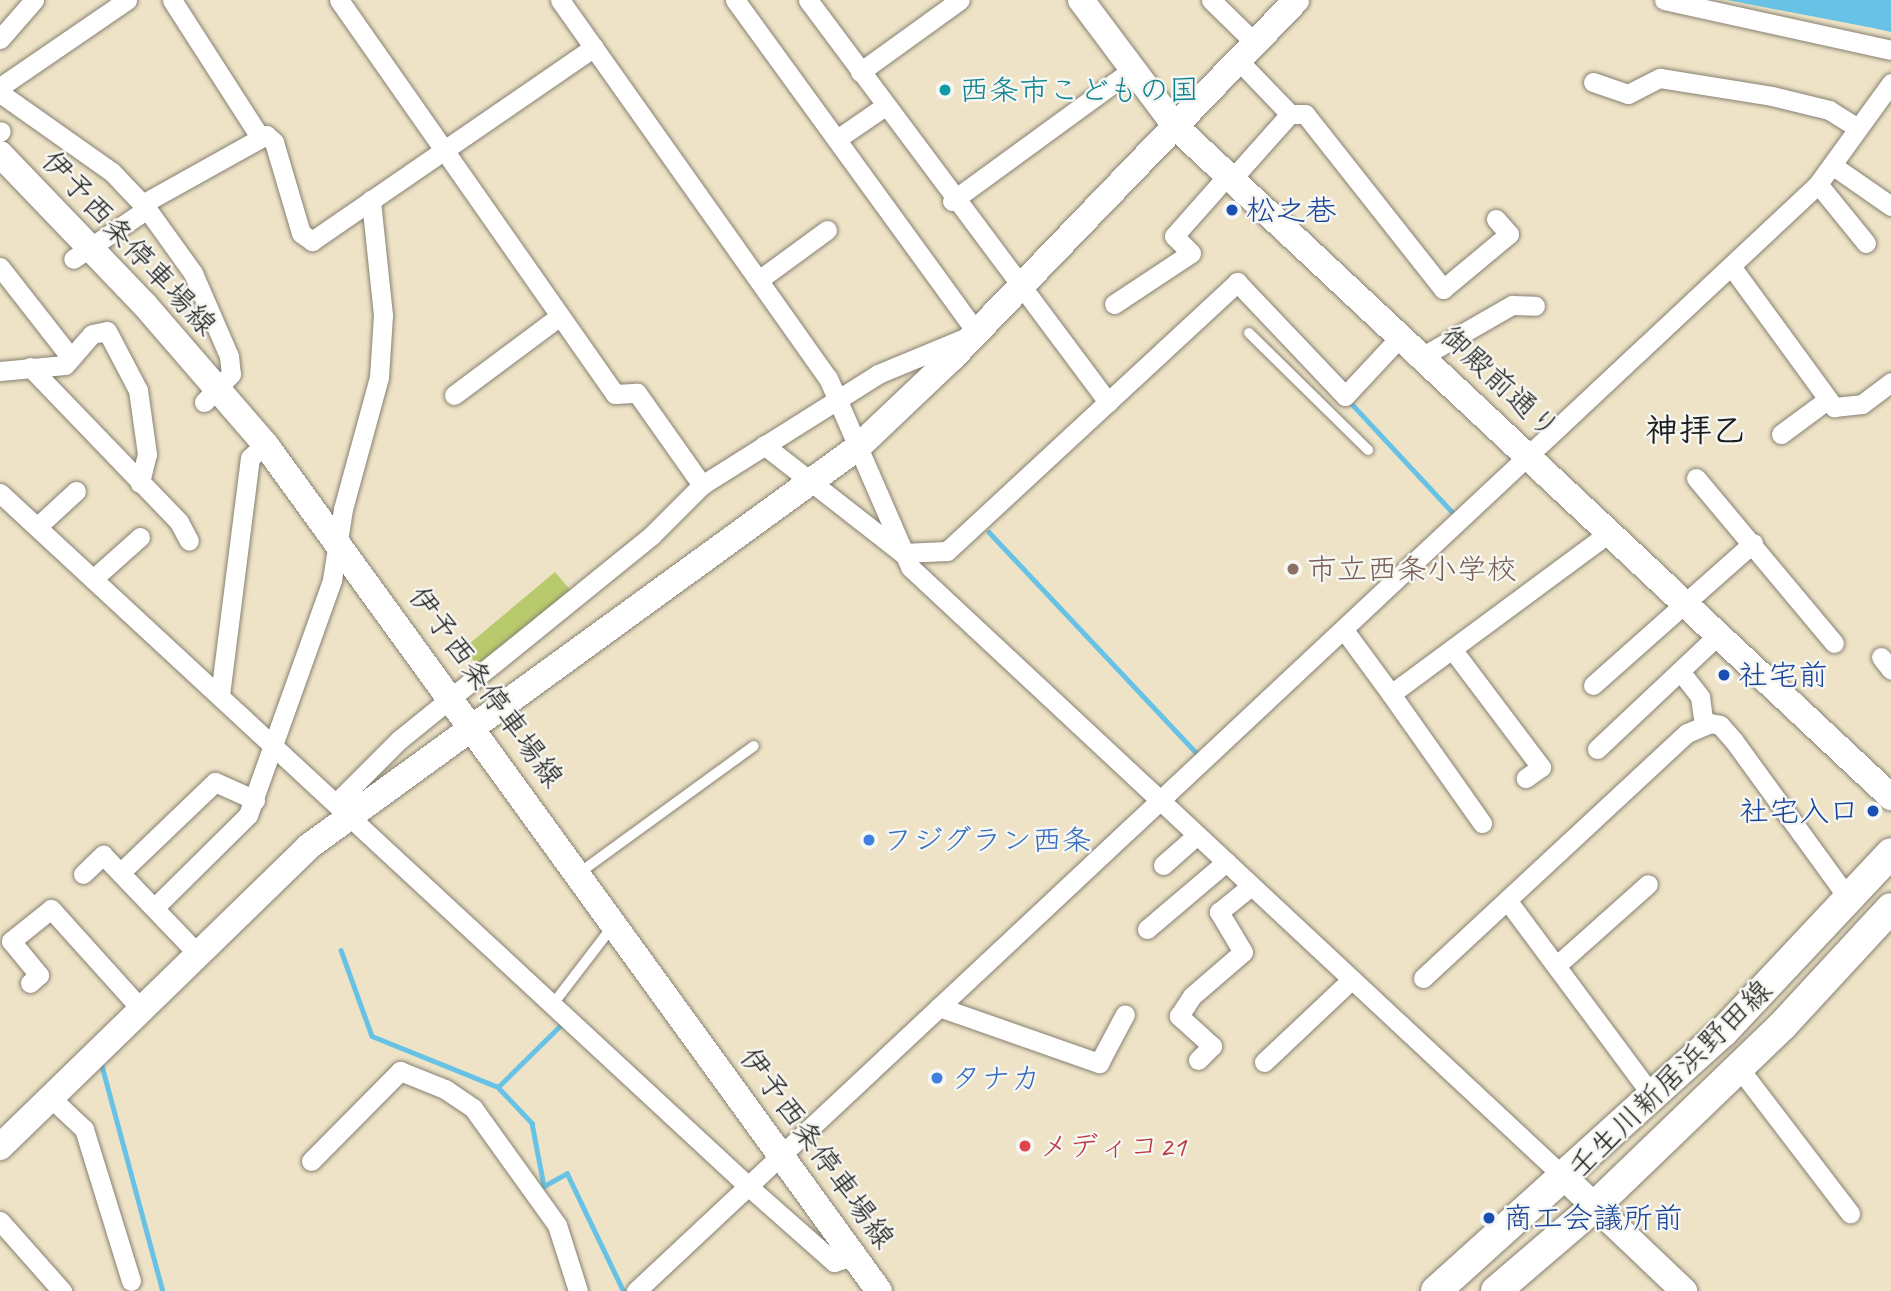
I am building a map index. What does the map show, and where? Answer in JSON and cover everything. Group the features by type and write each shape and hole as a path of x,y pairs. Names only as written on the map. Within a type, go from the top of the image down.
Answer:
{"main road":[{"name":"壬生川新居浜野田線","path":"1436,1291 1566,1180 1654,1098 1849,900 1891,853"},
{"name":"壬生川新居浜野田線","path":"1496,1291 1594,1207 1739,1068 1891,908"}],"street":[{"path":"0,39 34,0"},
{"path":"0,87 127,0"},
{"path":"172,0 260,137 274,142 305,239 371,200 594,47"},
{"path":"339,0 615,394 637,393 702,485"},
{"path":"560,0 760,279 836,400 902,552 925,582 1684,1291"},
{"path":"736,0 977,333"},
{"path":"808,0 1018,290 1108,402"},
{"path":"860,72 960,0"},
{"path":"1211,0 1290,114"},
{"path":"343,809 474,727 857,448 977,333 1296,0"},
{"path":"1664,0 1891,50"},
{"name":"御殿前通り","path":"1088,2 1130,71 1176,127 1529,454 1891,797"},
{"path":"952,201 1130,71"},
{"path":"1593,82 1628,94 1660,78 1772,96 1829,110 1858,128"},
{"path":"636,1291 1818,184 1891,83"},
{"path":"0,93 112,172 145,206 193,273 224,338 231,374 211,395"},
{"path":"837,139 885,106"},
{"path":"1114,304 1191,253 1174,236 1290,114 1305,114 1443,289 1509,234 1496,219"},
{"path":"81,253 145,206 260,137"},
{"name":"伊予西条停車場線","path":"0,139 81,253 211,395 265,444 452,696 879,1291"},
{"path":"1832,165 1891,206"},
{"path":"1818,184 1866,243"},
{"path":"155,907 248,816 276,747 332,580 338,540 379,377 383,315 371,200"},
{"path":"760,279 827,230"},
{"path":"1731,266 1827,400 1846,408 1891,382"},
{"path":"0,267 71,358"},
{"path":"764,445 810,484 902,552 947,551 1237,282 1345,396 1401,336"},
{"path":"1423,356 1512,304 1535,306"},
{"path":"454,395 560,316"},
{"path":"0,371 30,367 50,369 71,358 92,334 107,331 130,367 147,454 140,483"},
{"path":"0,1147 308,847 452,696 652,535 702,485 836,400 934,347 977,333"},
{"path":"30,367 140,483 189,541"},
{"path":"1781,434 1827,400"},
{"path":"220,695 250,458 265,444"},
{"path":"1696,478 1754,542 1835,643"},
{"path":"37,527 76,491"},
{"path":"0,493 748,1186 834,1262 854,1256"},
{"path":"1391,694 1611,531"},
{"path":"93,579 140,537"},
{"path":"1593,685 1684,600 1754,542"},
{"path":"1343,630 1482,823"},
{"path":"1597,749 1720,633"},
{"path":"1452,649 1541,767 1526,778"},
{"path":"1680,671 1700,697 1704,725"},
{"path":"1423,978 1687,733 1704,725 1720,724 1849,900"},
{"path":"121,872 215,782 255,800"},
{"path":"1163,865 1197,835"},
{"path":"83,874 103,855 199,955"},
{"path":"1147,929 1226,862"},
{"path":"1556,966 1648,884"},
{"path":"1198,1060 1212,1046 1179,1016 1192,996 1243,952 1219,912 1251,886"},
{"path":"1507,900 1654,1098"},
{"path":"30,983 39,975 11,941 51,909 143,1010"},
{"path":"1264,1062 1351,980"},
{"path":"939,1007 1099,1063 1125,1014"},
{"path":"1739,1068 1850,1213"},
{"path":"311,1161 400,1071 445,1089 473,1108 558,1225 578,1291"},
{"path":"52,1098 84,1129 131,1281"},
{"path":"0,1221 62,1291"}],"lane":[{"path":"1249,333 1368,450"},
{"path":"1330,413 1345,396"},
{"path":"579,873 754,746"},
{"path":"553,1004 615,924"}],"green space":[{"path":"555,572 573,593 481,669 463,649"}],"water":[{"path":"1727,0 1891,0 1891,32 1873,28"}],"waterway":[{"path":"1351,403 1455,515"},
{"path":"989,532 1199,756"},
{"path":"341,950 372,1036 498,1087 532,1123 544,1186 567,1173 623,1290"},
{"path":"498,1087 564,1022"},
{"path":"101,1062 163,1291"}],"place":[{"name":"西条市こどもの国","path":"945,90"},
{"name":"松之巷","path":"1232,210"},
{"name":"市立西条小学校","path":"1293,569"},
{"name":"社宅前","path":"1724,675"},
{"name":"社宅入口","path":"1873,811"},
{"name":"フジグラン西条","path":"869,840"},
{"name":"タナカ","path":"937,1078"},
{"name":"メディコ21","path":"1025,1146"},
{"name":"商工会議所前","path":"1489,1218"}],"district":[{"name":"神拝乙","path":"1695,431"}]}
